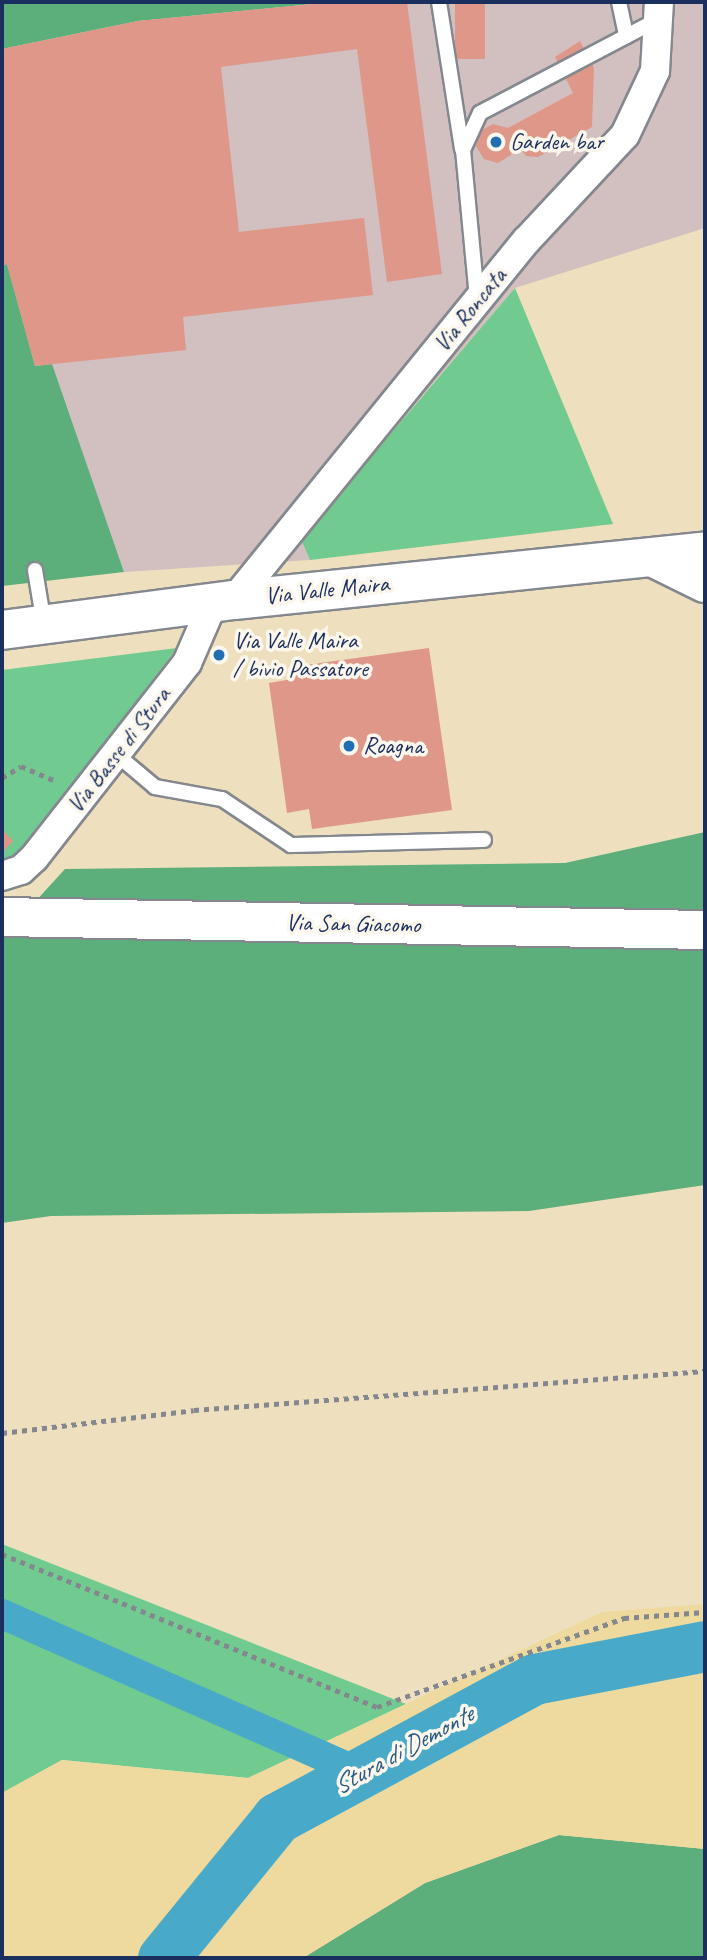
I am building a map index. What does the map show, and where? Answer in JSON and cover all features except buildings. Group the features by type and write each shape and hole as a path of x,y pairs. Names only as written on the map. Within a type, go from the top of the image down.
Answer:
{"main road":[{"name":"Via Valle Maira","path":"2,631 224,601 705,551"},
{"path":"654,558 705,583"},
{"name":"Via San Giacomo","path":"2,917 705,930"}],"street":[{"name":"Via Roncata","path":"224,601 477,302 625,135 654,71 658,11"},
{"name":"Via Basse di Stura","path":"2,876 21,870 34,858 187,663 224,601"}],"lane":[{"path":"439,2 463,150 477,302"},
{"path":"619,2 626,36"},
{"path":"463,150 480,113 626,36 658,11"},
{"path":"35,570 44,625"},
{"path":"116,754 155,787 222,799 291,845 484,840"}],"path":[{"path":"2,778 21,766 85,793"},
{"path":"2,1433 194,1410 705,1371"},
{"path":"2,1554 377,1707 624,1618 705,1612"}],"shaded area":[{"path":"333,2 705,2 705,228 515,288 301,538 310,560 124,572 52,365 35,366 2,258 2,49 138,21"}],"green space":[{"path":"2,2 333,2 138,21 2,49"},
{"path":"7,264 35,366 52,364 124,572 2,586 2,266"},
{"path":"515,288 613,524 310,560 301,539"},
{"path":"177,648 22,853 2,862 2,670"},
{"path":"705,832 705,1185 529,1211 51,1216 2,1223 2,938 65,869 565,863"},
{"path":"2,1544 406,1704 248,1778 62,1760 2,1793"},
{"path":"559,1835 705,1849 705,1958 303,1958 425,1883"}],"sand":[{"path":"705,1604 705,1849 559,1835 425,1883 303,1958 2,1958 2,1793 62,1760 248,1778 602,1612"}],"waterway":[{"path":"2,1614 361,1773"},
{"name":"Stura di Demonte","path":"163,1958 277,1818 534,1679 705,1646"}],"place":[{"name":"Garden bar","path":"496,142"},
{"name":"Via Valle Maira / bivio Passatore","path":"219,655"},
{"name":"Roagna","path":"349,746"}]}
